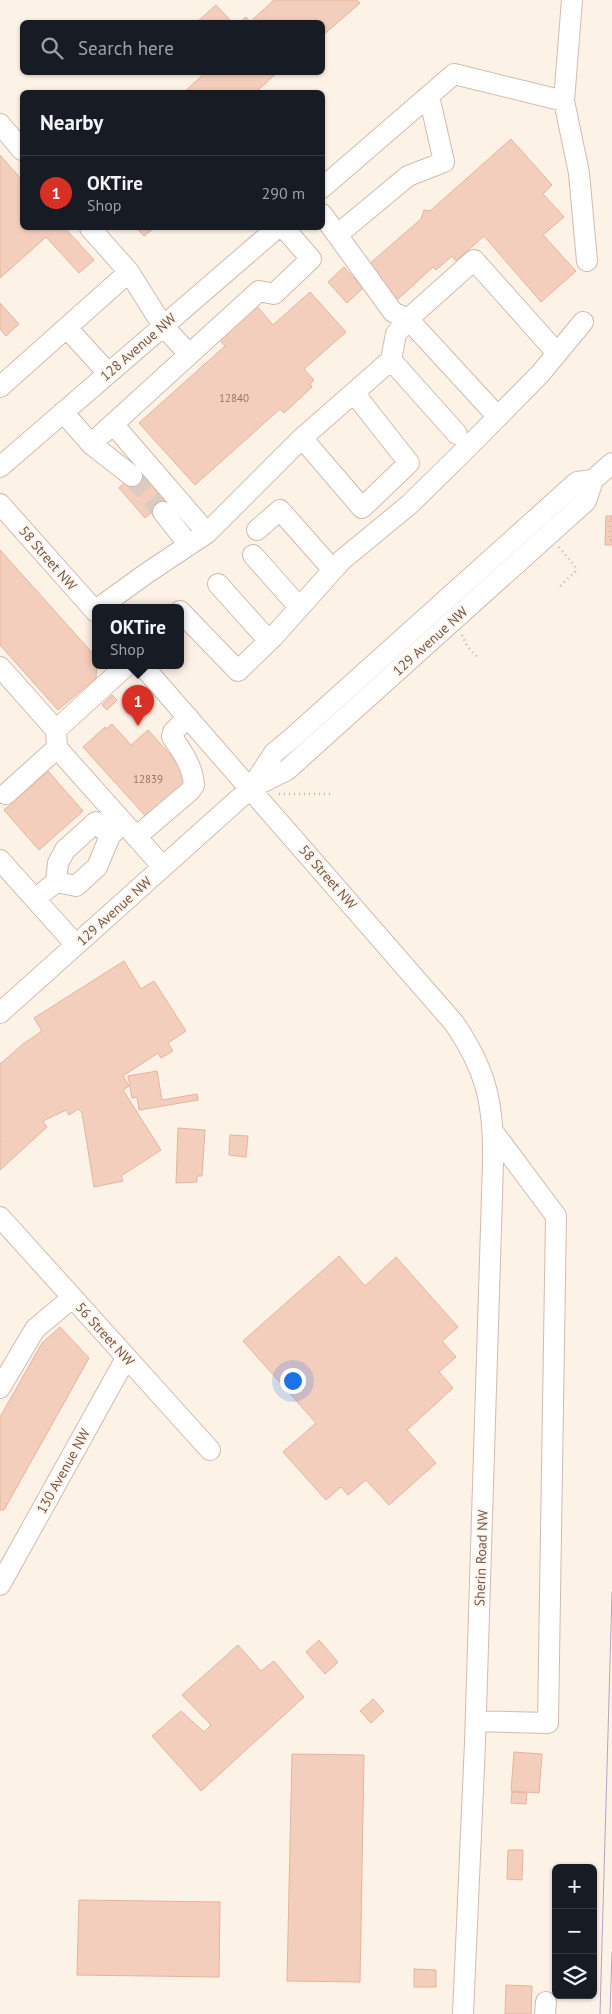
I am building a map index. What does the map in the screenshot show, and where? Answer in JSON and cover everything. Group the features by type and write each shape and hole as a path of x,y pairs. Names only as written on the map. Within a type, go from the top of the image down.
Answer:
{"street":[{"path":"572,0 564,101 579,173 586,261"},
{"path":"325,185 454,74 564,101"},
{"path":"337,235 408,176 444,162 429,96"},
{"path":"0,124 20,148"},
{"path":"325,218 393,312 408,320 498,418"},
{"path":"92,230 130,272 163,326 189,354"},
{"name":"128 Avenue NW","path":"0,467 275,230"},
{"path":"91,444 259,291 274,294 311,259 286,230"},
{"path":"104,604 207,533 302,438 391,360 396,334 408,320 474,260 557,353"},
{"path":"3,377 67,328 130,272"},
{"path":"184,615 238,671 269,641 342,560 410,504 498,418 540,374 583,322"},
{"path":"67,328 108,373"},
{"path":"391,360 457,434"},
{"path":"302,438 362,508 409,464 354,393"},
{"path":"63,412 91,444 132,476"},
{"path":"113,424 207,533"},
{"name":"129 Avenue NW","path":"0,1012 251,788 287,770 586,501 593,480 612,463"},
{"name":"58 Street NW","path":"0,504 92,606"},
{"path":"257,530 280,510 333,570"},
{"path":"163,512 189,545"},
{"path":"254,555 299,607"},
{"path":"218,584 269,641"},
{"path":"0,667 57,739 123,831 163,867"},
{"path":"6,794 123,669"},
{"name":"58 Street NW","path":"146,669 454,1023 478,1063 491,1103"},
{"path":"56,882 76,886 97,866 123,831 190,791 194,785 194,775 172,737 173,732 188,717"},
{"path":"35,899 56,882 58,863 66,850 96,822 123,831"},
{"path":"0,860 76,945"},
{"name":"Sherin Road NW","path":"463,2014 476,1721 494,1133 491,1103"},
{"path":"476,1721 548,1722 556,1216 494,1133"},
{"name":"56 Street NW","path":"0,1217 210,1450"},
{"path":"0,1388 35,1329 72,1298"},
{"name":"130 Avenue NW","path":"1,1577 126,1358"}],"path":[{"path":"611,519 609,540 612,540"},
{"path":"556,544 575,566 576,570 559,586"},
{"path":"462,631 463,640 478,658"},
{"path":"251,788 284,795 330,794"}],"building":[{"path":"274,0 357,0 360,3 325,33 325,20 252,20"},
{"path":"216,5 230,20 199,20"},
{"path":"203,75 275,75 258,90 186,90"},
{"path":"511,139 552,185 543,194 564,217 543,235 576,271 541,302 484,236 456,261 452,256 436,270 433,267 397,300 367,266 421,219 424,210 430,211"},
{"path":"0,155 20,178 20,230 67,230 94,260 79,273 46,237 0,278"},
{"path":"138,230 152,230 144,236"},
{"path":"344,267 363,288 347,303 328,282"},
{"path":"310,292 346,332 304,369 314,380 310,384 312,387 284,413 280,409 195,485 139,423 225,346 217,337 255,304 273,325"},
{"path":"0,303 19,324 6,336 0,329"},
{"path":"139,470 170,507 156,519 151,513 145,518 119,488"},
{"path":"606,516 612,516 612,545 605,545"},
{"path":"0,550 92,653 92,669 97,669 96,678 58,710 0,645"},
{"path":"112,695 117,700 107,710 102,705"},
{"path":"112,724 131,745 148,730 184,770 183,789 149,820 83,747 105,727 106,729"},
{"path":"48,771 83,811 39,850 4,810"},
{"path":"124,961 141,989 154,981 186,1031 168,1043 173,1051 161,1058 158,1053 123,1076 129,1086 123,1090 161,1150 121,1176 123,1181 94,1187 82,1113 78,1109 69,1115 66,1110 43,1122 47,1127 0,1170 0,1145 2,1144 0,1142 0,1064 23,1044 42,1031 34,1018"},
{"path":"157,1071 162,1100 197,1094 198,1100 139,1110 137,1097 132,1098 128,1076"},
{"path":"178,1128 205,1130 202,1176 197,1176 197,1182 176,1183"},
{"path":"230,1135 248,1136 246,1157 229,1155"},
{"path":"339,1256 365,1286 396,1257 458,1327 442,1341 456,1357 439,1372 453,1388 407,1430 436,1463 389,1505 366,1480 348,1495 341,1487 326,1500 283,1452 316,1423 243,1341"},
{"path":"60,1327 89,1358 4,1510 0,1510 0,1417 42,1343"},
{"path":"319,1640 338,1662 325,1674 306,1652"},
{"path":"238,1645 261,1671 274,1661 304,1697 201,1791 152,1736 181,1711 204,1732 211,1725 182,1695"},
{"path":"373,1699 384,1711 371,1723 360,1711"},
{"path":"514,1752 542,1754 539,1793 511,1791"},
{"path":"292,1754 364,1755 360,1982 287,1981"},
{"path":"512,1792 527,1793 526,1804 511,1803"},
{"path":"508,1850 523,1850 522,1880 507,1879"},
{"path":"79,1900 220,1902 219,1977 77,1975"},
{"path":"414,1969 436,1970 436,1987 414,1987"},
{"path":"506,1985 532,1986 531,2014 505,2014"}],"tunnel":[{"path":"132,476 163,512"}],"tram line":[{"path":"600,2014 612,1592"},
{"path":"610,2014 612,1952"}],"place":[{"name":"OKTire","path":"138,726"}]}
